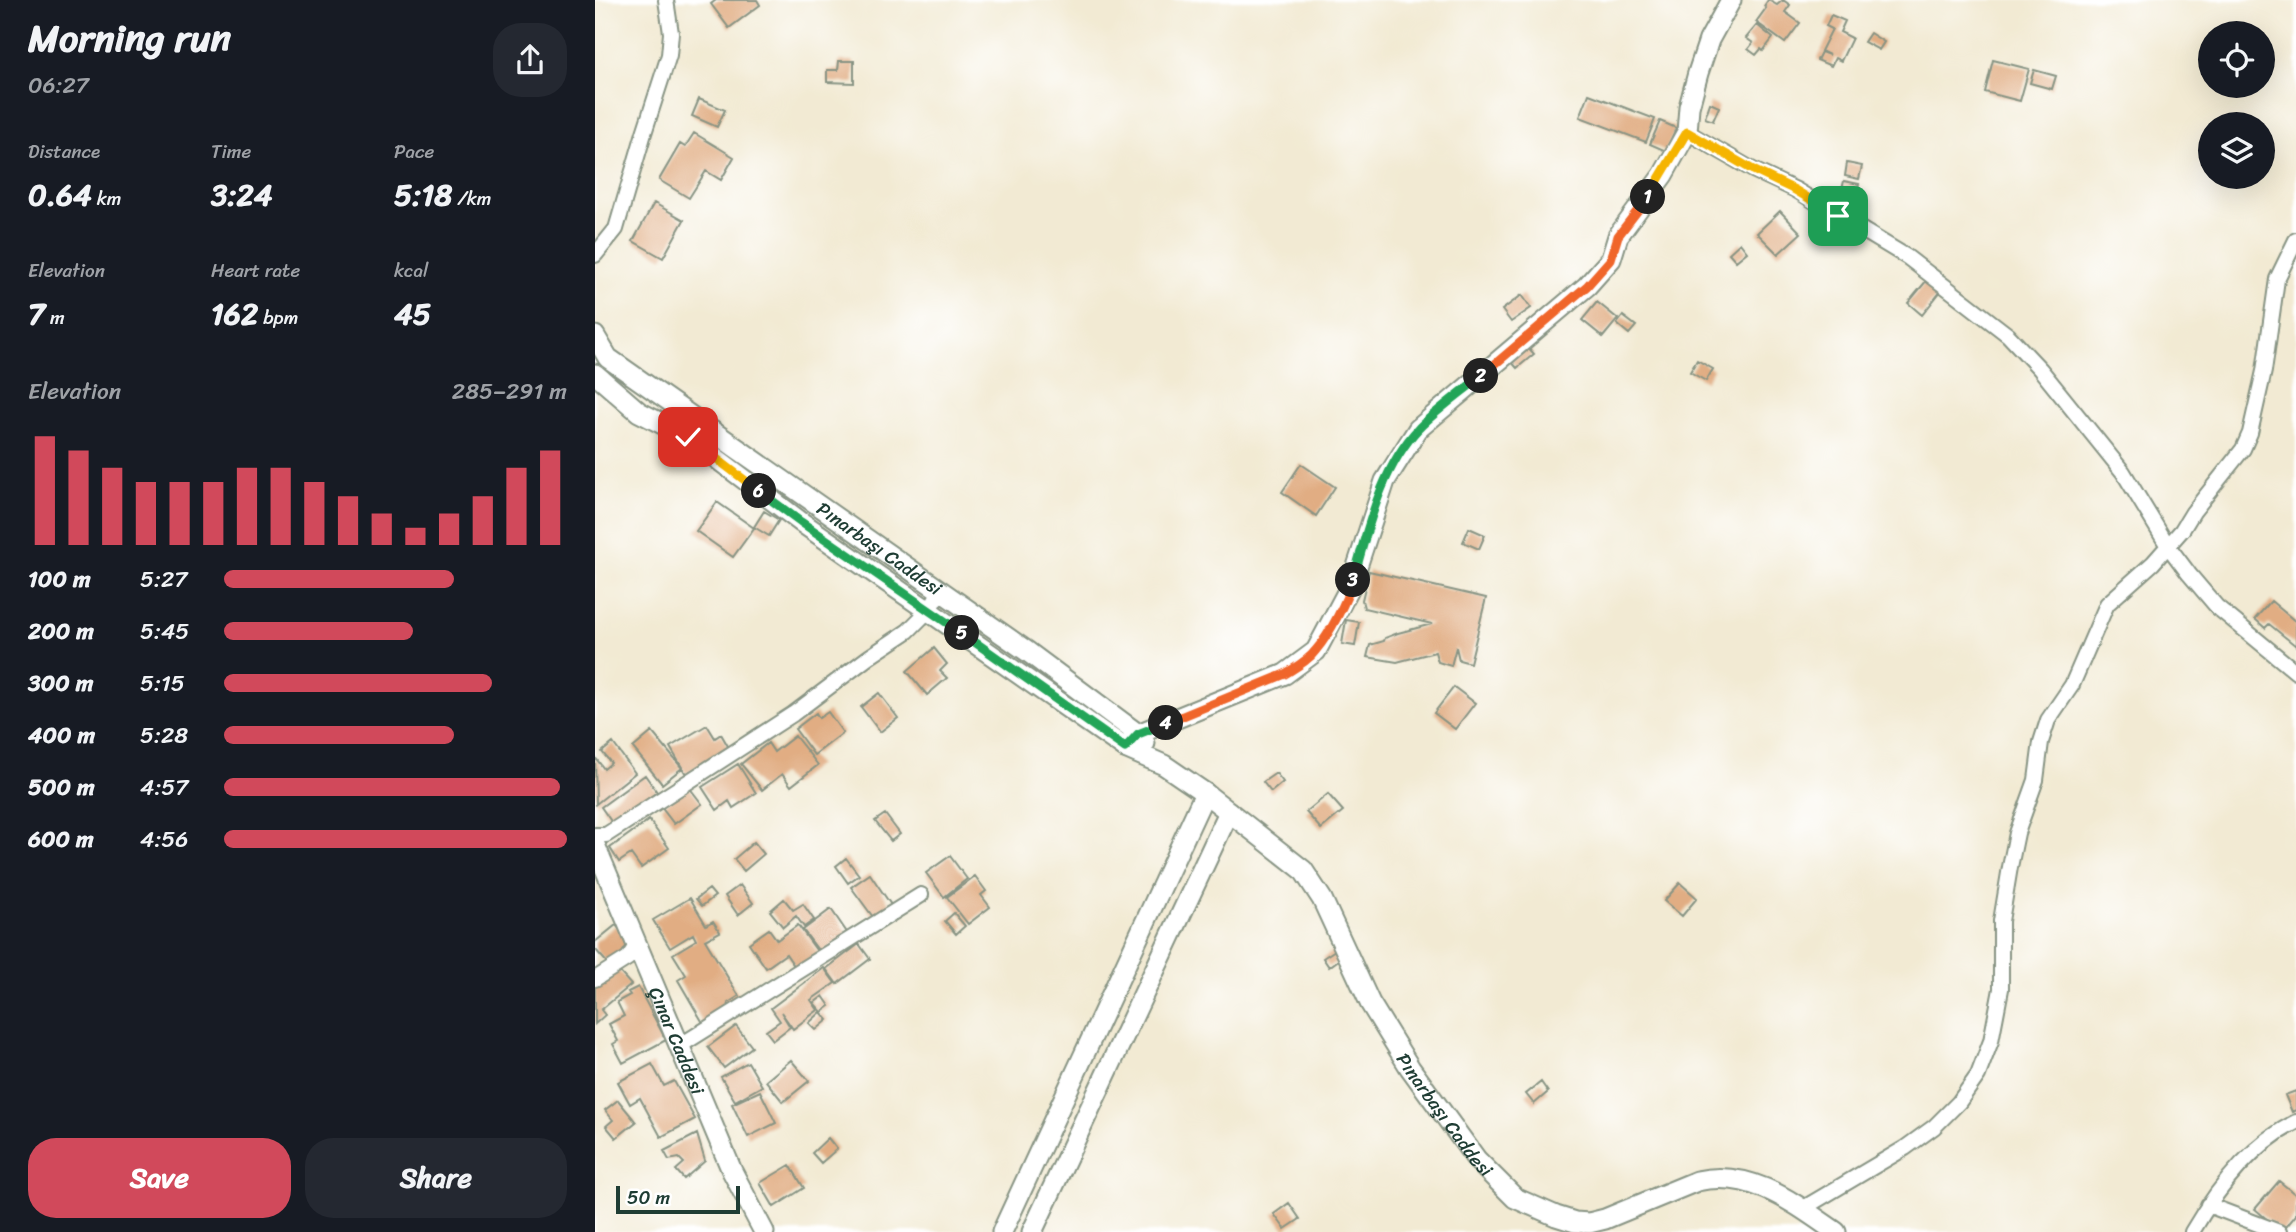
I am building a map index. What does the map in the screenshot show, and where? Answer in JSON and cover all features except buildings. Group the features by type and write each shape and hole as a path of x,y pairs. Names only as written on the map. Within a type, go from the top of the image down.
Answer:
{"street":[{"path":"595,255 616,229 669,55 671,33 666,0"},
{"path":"1132,741 1285,674 1316,650 1351,585 1385,481 1418,429 1587,286 1611,259 1618,236 1663,176 1687,132 1689,107 1709,40 1731,0"},
{"path":"1687,132 1753,170 1795,190 1907,257 2008,335 2040,369 2123,472 2168,546 2217,607 2296,671"},
{"path":"1802,1209 1905,1148 1934,1127 1959,1102 1978,1075 1991,1041 2001,989 2001,922 2010,867 2017,833 2036,779 2041,743 2048,720 2072,685 2107,604 2153,564 2243,449 2250,433 2264,371 2277,279 2296,240"},
{"name":"Pınarbaşı Caddesi","path":"595,336 608,358 1028,652 1132,741 1205,793 1303,870 1313,882 1370,1003 1410,1068 1477,1160 1515,1198 1587,1228 1697,1181 1713,1178 1749,1181 1802,1209 1836,1232"},
{"path":"598,384 620,367"},
{"name":"Pınarbaşı Caddesi","path":"598,384 639,412 688,437 801,522 929,610 1132,741"},
{"path":"595,835 606,835 793,714 908,631 929,610 940,591"},
{"path":"1002,1232 1205,793"},
{"path":"1032,1232 1229,812"},
{"name":"Çınar Caddesi","path":"595,845 732,1171 764,1232"},
{"path":"681,1045 921,895"},
{"path":"595,979 628,957 638,943"},
{"path":"2192,1232 2208,1205 2254,1152 2296,1122"},
{"path":"2208,1205 2279,1232"}],"route":[{"path":"688,437 801,522 1125,748 1138,734 1285,674 1303,663 1316,650 1351,585 1372,514 1385,481 1418,429 1587,286 1611,259 1618,236 1663,176 1687,132 1838,216"}]}
